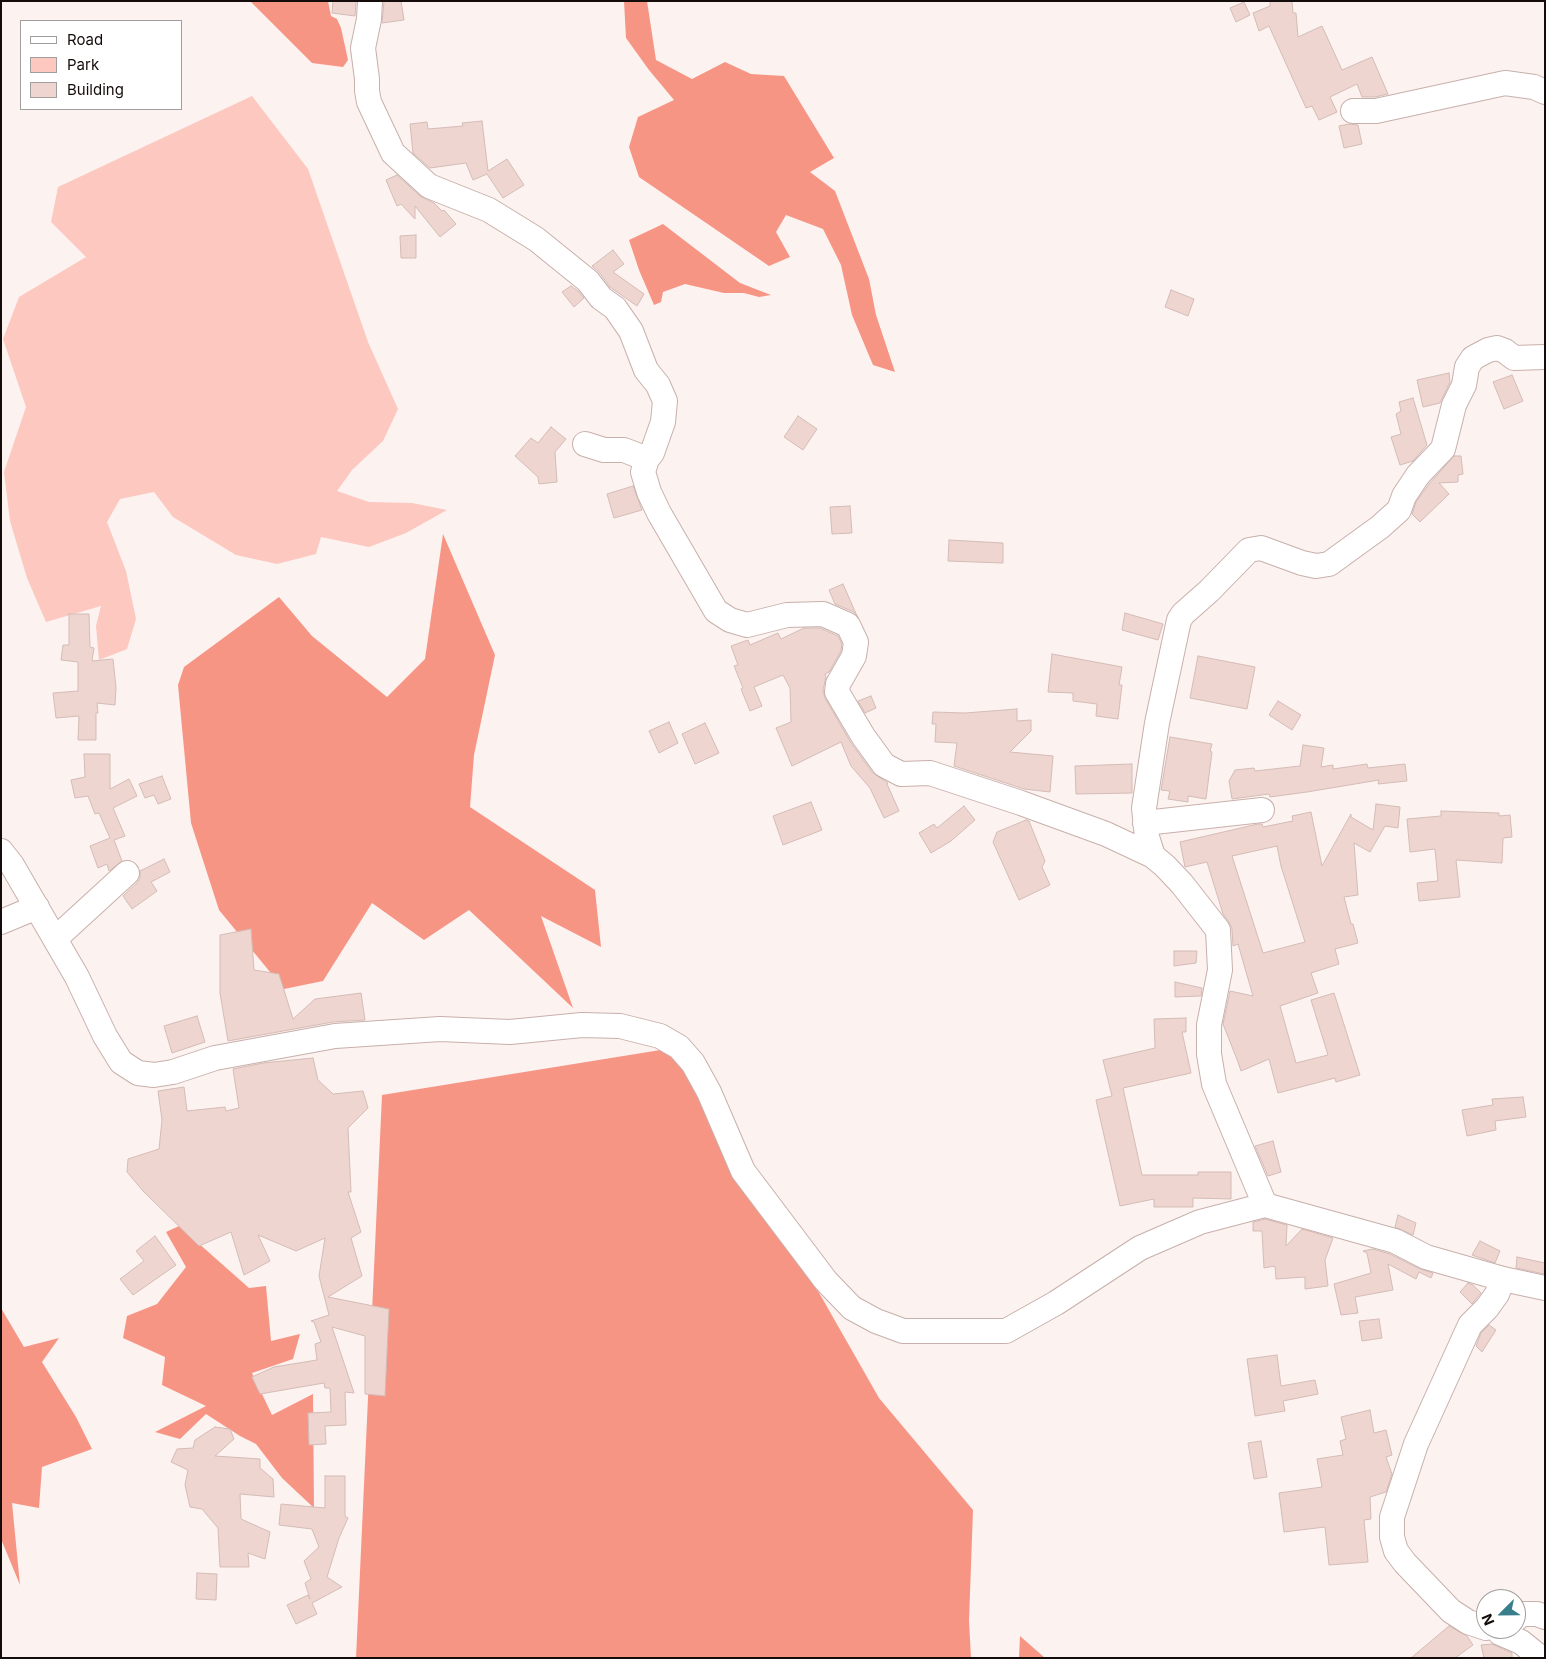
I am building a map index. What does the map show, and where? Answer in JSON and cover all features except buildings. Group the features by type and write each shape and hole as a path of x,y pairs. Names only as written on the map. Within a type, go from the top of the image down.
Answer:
{"street":[{"path":"370,1 369,19 363,48 367,90 369,102 393,153 429,186 489,210 536,239 582,276 601,298 615,308 631,331 646,370 658,385 666,401 663,422 643,472 649,492 716,611 730,620 747,625 787,615 823,614 848,625 856,642 854,656 838,684 837,692 863,736 884,765 901,774 930,773 1021,803 1106,834 1153,856 1182,884 1218,930 1220,970 1209,1025 1209,1054 1214,1084 1265,1205"},
{"path":"1353,111 1376,111 1505,83 1534,87 1545,92"},
{"path":"1153,856 1147,836 1144,808 1157,723 1179,620 1183,614 1209,591 1249,550 1261,548 1302,563 1316,566 1329,564 1380,527 1399,510 1404,496 1418,476 1443,449 1454,405 1464,385 1467,367 1473,358 1488,350 1497,348 1514,358 1545,357"},
{"path":"585,444 604,450 624,450 647,460"},
{"path":"1146,823 1262,810"},
{"path":"1,851 12,865 37,907 121,1062 138,1073 154,1075 173,1072 215,1058 334,1036 440,1029 510,1032 582,1025 620,1026 660,1036 678,1047 693,1063 709,1092 743,1171 826,1281 852,1308 876,1321 903,1331 1006,1331 1056,1303 1140,1248 1200,1222 1265,1205 1395,1241 1426,1257 1504,1279 1545,1288"},
{"path":"55,939 127,873"},
{"path":"1,922 37,907"},
{"path":"1476,1624 1468,1622 1451,1611 1405,1563 1396,1551 1392,1537 1392,1517 1416,1444 1470,1325 1492,1301 1504,1279"},
{"path":"1526,1614 1536,1614 1545,1617"},
{"path":"1516,1639 1541,1658"}],"green space":[{"path":"252,96 308,169 368,342 398,409 383,441 352,470 337,491 369,502 412,503 447,510 406,533 369,547 321,537 316,554 277,564 236,555 173,517 154,492 120,499 107,522 126,571 136,619 127,649 99,660 96,626 101,606 46,622 27,578 10,521 4,472 26,407 3,339 19,297 86,257 51,222 58,187"}],"shaded area":[{"path":"250,1 328,1 331,16 337,19 341,28 348,60 343,67 312,63"},
{"path":"624,1 647,1 656,60 692,79 725,62 751,74 784,76 834,158 810,172 835,191 869,279 876,315 895,372 873,365 852,315 841,265 823,229 786,215 776,232 790,257 769,266 639,177 629,147 638,117 674,100 626,38"},
{"path":"663,224 740,283 771,295 759,297 744,293 724,293 685,284 663,292 661,302 654,305 629,240"},
{"path":"443,534 495,655 474,755 470,807 595,890 601,947 541,916 573,1008 469,910 424,940 372,903 323,981 284,989 219,910 191,823 178,685 184,667 279,597 312,636 387,697 425,659"},
{"path":"679,1047 879,1398 973,1510 969,1621 971,1658 356,1658 382,1095"},
{"path":"179,1226 249,1288 266,1286 271,1341 300,1334 293,1359 252,1373 272,1415 313,1394 314,1508 282,1478 256,1444 206,1414 180,1439 155,1432 206,1406 162,1385 165,1357 123,1338 127,1316 157,1304 186,1267 166,1232"},
{"path":"1,1308 24,1347 59,1338 42,1362 76,1417 92,1449 42,1467 39,1508 12,1503 20,1585 1,1539"},
{"path":"1020,1636 1045,1658 1019,1658"}]}
